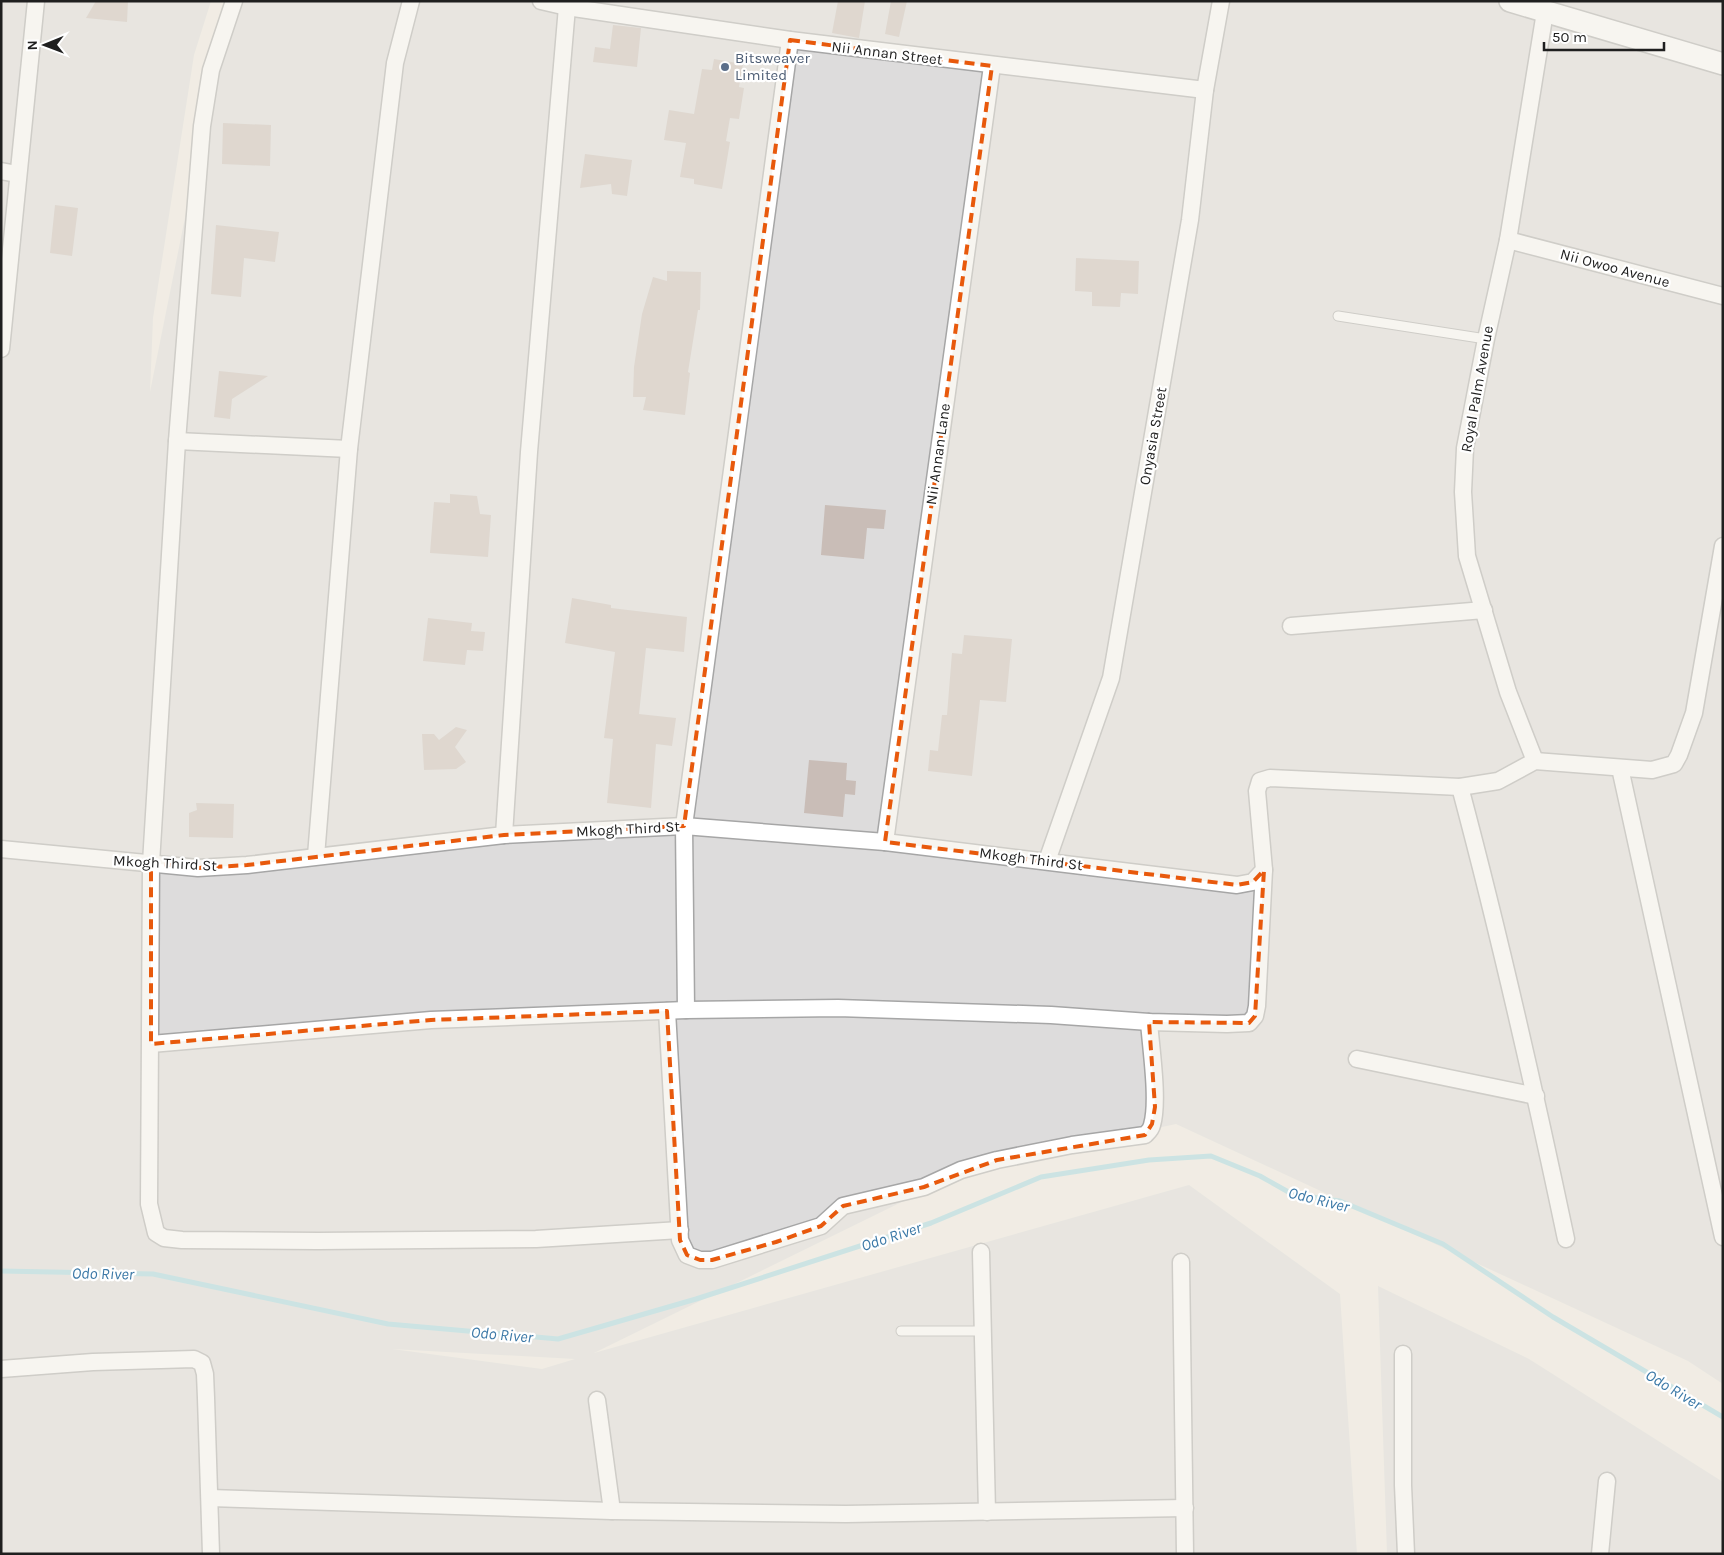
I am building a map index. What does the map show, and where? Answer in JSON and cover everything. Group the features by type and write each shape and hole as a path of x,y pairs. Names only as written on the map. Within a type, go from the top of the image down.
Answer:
{"street":[{"path":"1,349 36,1"},
{"path":"234,1 211,70 202,126 177,441 151,863 149,1204 156,1233 164,1238 182,1240 318,1241 536,1239 680,1230"},
{"path":"316,856 349,450 395,63 411,1"},
{"name":"Nii Annan Street","path":"541,1 567,7 790,40 992,66 1205,90"},
{"name":"Onyasia Street","path":"1047,861 1111,678 1190,220 1205,90 1221,1"},
{"path":"1510,1 1723,64"},
{"path":"504,835 528,452 567,7"},
{"name":"Royal Palm Avenue","path":"1535,761 1508,692 1467,556 1463,492 1465,448 1508,240 1546,12"},
{"path":"686,1010 684,826 790,40"},
{"name":"Nii Annan Lane","path":"885,842 992,66"},
{"path":"1,171 18,174"},
{"name":"Nii Owoo Avenue","path":"1508,240 1723,296"},
{"path":"177,441 349,450"},
{"path":"151,1044 431,1020 686,1010 838,1008 1052,1015 1149,1022 1249,1023 1255,1016 1257,1006 1259,876 1257,791 1260,781 1270,778 1460,787 1498,781 1535,761 1652,770 1674,764 1694,713 1723,546"},
{"path":"1291,626 1484,610"},
{"path":"1620,768 1723,1237"},
{"path":"1460,787 1536,1096 1566,1239"},
{"name":"Mkogh Third St","path":"1,849 198,868 247,865 504,835 684,826 885,842 1238,885 1259,876"},
{"path":"667,1011 680,1240 687,1255 700,1260 712,1260 821,1226 843,1206 924,1187 961,1170 997,1160 1072,1145 1145,1135 1150,1130 1155,1107 1149,1022"},
{"path":"1357,1059 1536,1096"},
{"path":"981,1252 987,1512"},
{"path":"1181,1262 1185,1554"},
{"path":"1403,1354 1403,1485 1406,1554"},
{"path":"1,1370 102,1362 194,1359 202,1363 205,1374 211,1554"},
{"path":"597,1400 612,1510"},
{"path":"1600,1554 1606,1481"},
{"path":"210,1498 612,1510 846,1514 1185,1508"}],"lane":[{"path":"1338,316 1486,340"},
{"path":"902,1331 983,1332"}],"highlighted area":[{"path":"790,40 992,66 885,842 1237,885 1253,882 1264,870 1255,1016 1249,1023 1149,1022 1155,1107 1152,1124 1145,1135 997,1160 924,1187 843,1206 821,1226 776,1242 712,1260 700,1260 687,1255 680,1240 667,1011 431,1020 151,1044 151,863 198,868 247,865 504,835 684,826"}],"shaded area":[{"path":"1,1 211,1 194,55 153,318 150,392 201,138 240,1 1723,1 1723,1384 1688,1361 1176,1124 973,1167 594,1353 1189,1185 1340,1294 1357,1554 1,1554","holes":["392,1349 575,1359 542,1369"]},
{"path":"1378,1286 1529,1359 1723,1482 1723,1554 1387,1554"}],"building":[{"path":"96,1 128,1 127,22 86,18"},
{"path":"838,1 865,1 859,38 832,33"},
{"path":"891,1 907,1 899,37 885,34"},
{"path":"613,25 641,28 637,67 593,62 595,47 610,49"},
{"path":"714,59 743,64 739,87 744,88 739,119 730,118 726,141 730,142 722,189 694,184 694,179 680,177 686,143 664,140 669,110 694,114 702,69 712,70"},
{"path":"223,123 271,125 270,166 222,164"},
{"path":"585,154 632,160 627,196 612,194 611,184 580,188"},
{"path":"55,205 78,208 72,256 50,253"},
{"path":"216,225 279,232 275,262 244,258 241,297 211,294"},
{"path":"1076,258 1139,261 1138,294 1121,293 1120,307 1092,306 1092,292 1075,291"},
{"path":"667,271 701,272 700,310 698,310 688,372 690,373 685,415 643,410 646,397 633,397 634,367 642,314 653,277 667,281"},
{"path":"219,371 268,376 232,399 230,419 214,417"},
{"path":"450,494 477,496 480,514 491,515 488,557 430,553 434,502 450,503"},
{"path":"825,505 886,510 884,529 867,528 864,559 821,555"},
{"path":"572,598 611,605 611,608 687,617 684,652 646,648 639,714 676,718 672,746 656,744 651,808 607,803 613,739 604,738 615,652 565,643"},
{"path":"428,618 472,623 471,631 485,632 483,651 467,650 465,665 423,661"},
{"path":"964,635 1012,639 1006,702 980,700 972,776 928,771 930,750 938,751 942,715 947,715 952,653 962,654"},
{"path":"456,727 467,730 455,747 466,762 456,769 424,770 422,734 434,734 439,740"},
{"path":"809,760 847,763 846,780 856,781 855,795 845,794 843,817 804,813"},
{"path":"196,803 234,804 233,838 189,837 189,813 197,810"}],"waterway":[{"name":"Odo River","path":"1,1271 153,1274 388,1324 558,1339 696,1299 931,1223 1041,1177 1149,1160 1211,1156 1260,1176 1292,1194 1340,1201 1443,1244 1553,1317 1723,1417"}],"place":[{"name":"Bitsweaver Limited","path":"725,67"}]}
